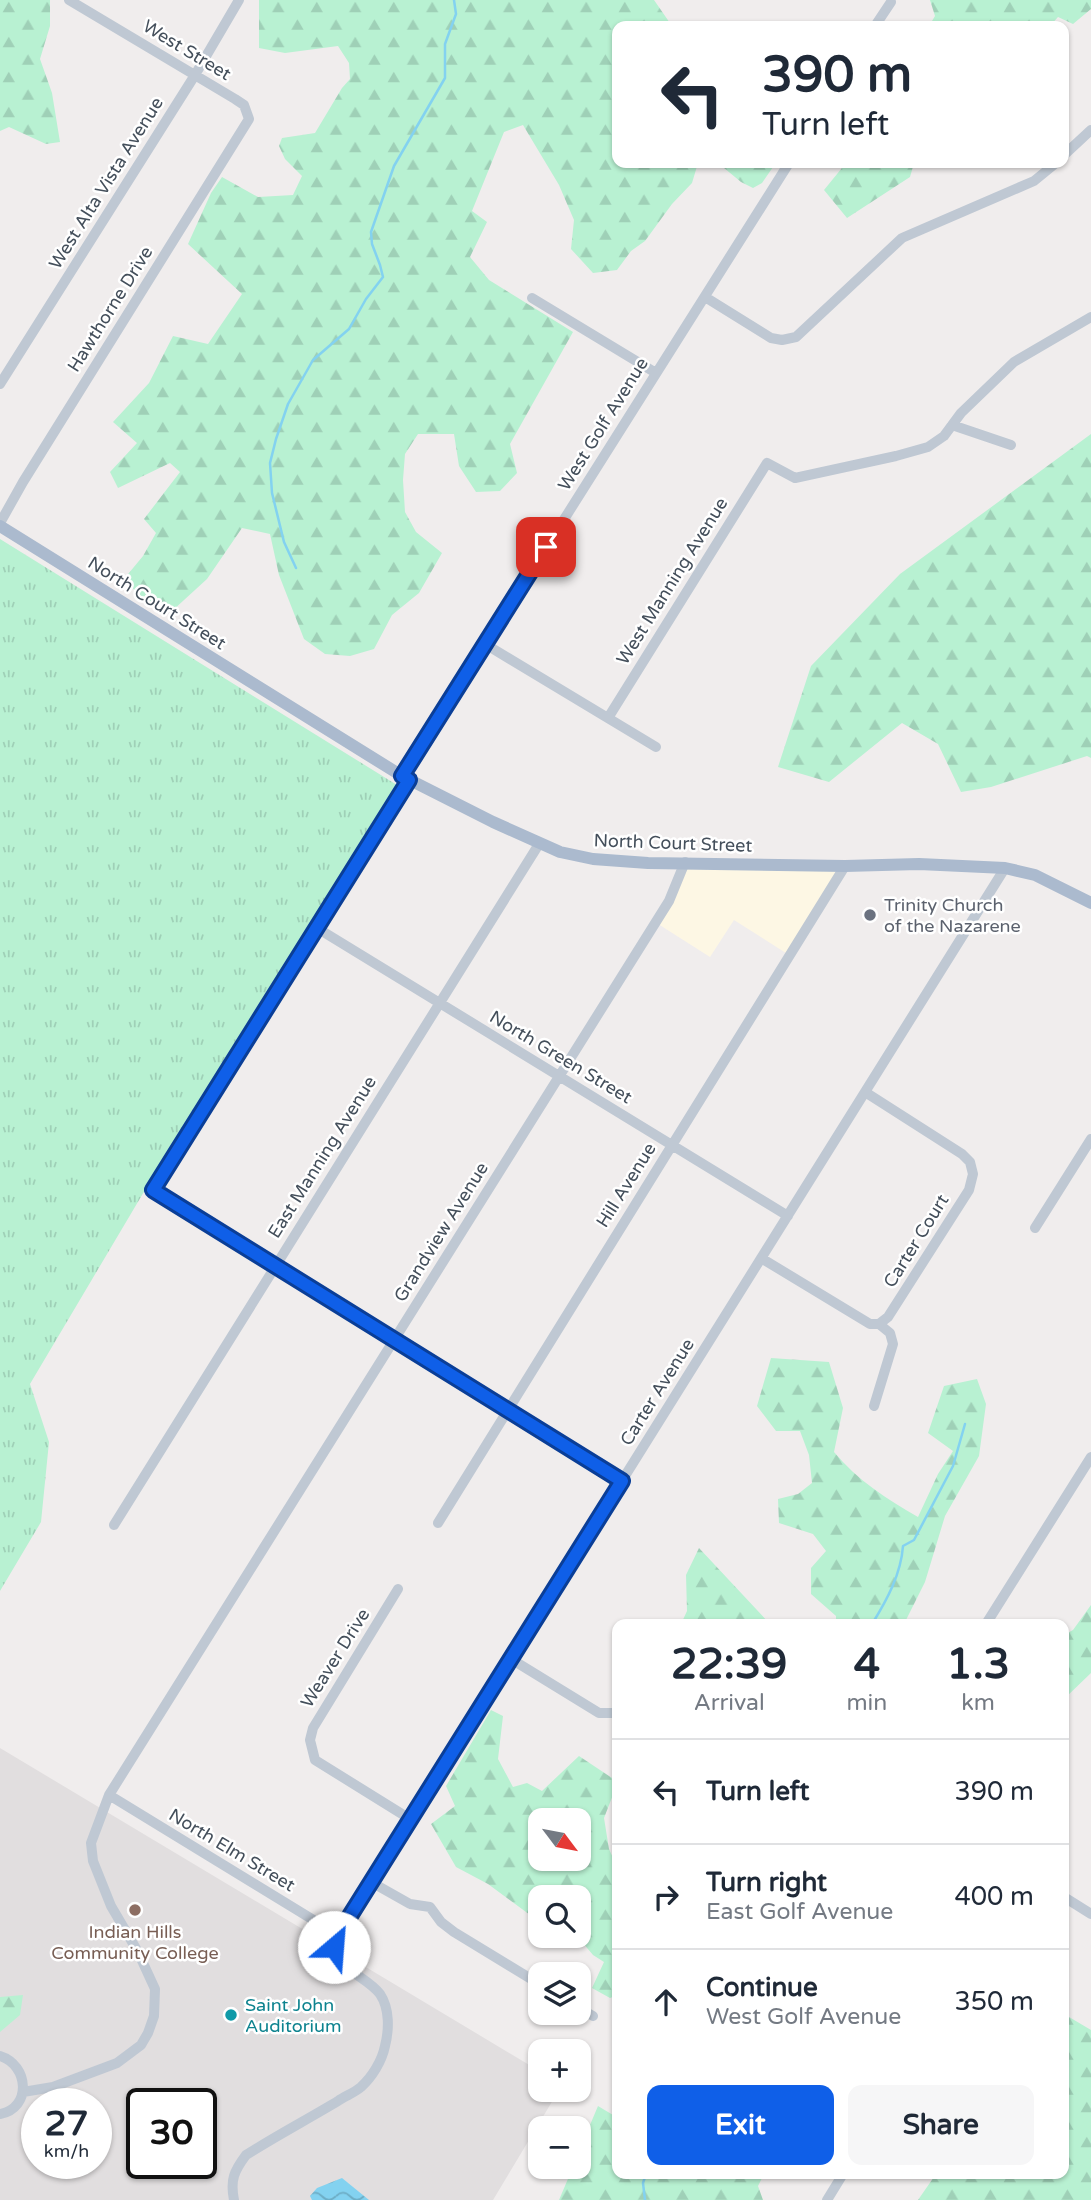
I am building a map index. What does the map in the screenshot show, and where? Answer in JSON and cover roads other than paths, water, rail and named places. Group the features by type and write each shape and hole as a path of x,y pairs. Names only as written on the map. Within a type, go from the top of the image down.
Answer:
{"main road":[{"name":"North Court Street","path":"0,525 405,778 538,844 593,859 648,863 845,866 919,864 1005,868 1035,875 1091,903"}],"street":[{"name":"West Alta Vista Avenue","path":"0,384 195,75 239,0"},
{"name":"West Street","path":"76,2 235,99 244,105 247,113"},
{"path":"878,21 891,2"},
{"name":"Hawthorne Drive","path":"0,525 23,482 249,119 247,113"},
{"path":"1069,150 1091,130"},
{"name":"West Golf Avenue","path":"275,1266 153,1190 317,928 485,644 786,168"},
{"path":"705,297 771,338 782,340 796,337 902,238 1034,181 1050,168"},
{"path":"532,298 656,373"},
{"path":"1011,445 952,425 1014,362 1091,317"},
{"name":"West Manning Avenue","path":"608,718 767,463 795,478 928,447 944,436 952,425"},
{"path":"485,644 656,747"},
{"name":"East Manning Avenue","path":"114,1525 538,844"},
{"name":"Grandview Avenue","path":"47,2088 117,2063 141,2045 154,2016 155,1989 138,1952 111,1906 93,1861 91,1843 109,1795 669,901 685,862"},
{"name":"Hill Avenue","path":"438,1523 845,866"},
{"name":"Carter Avenue","path":"338,1935 1005,868"},
{"name":"North Green Street","path":"317,928 788,1216"},
{"name":"Carter Court","path":"865,1092 962,1154 970,1161 973,1174 969,1190 919,1270 888,1317 879,1324"},
{"path":"1035,1228 1091,1139"},
{"path":"761,1258 870,1324 879,1324 890,1333 893,1344 874,1406"},
{"path":"275,1266 622,1481"},
{"path":"989,1619 1091,1457"},
{"name":"Weaver Drive","path":"398,1589 313,1728 310,1740 315,1760 410,1819"},
{"path":"511,1658 599,1713 612,1713"},
{"name":"North Elm Street","path":"109,1795 338,1935"},
{"path":"371,1882 410,1904 430,1907 441,1922 454,1932 528,1977"},
{"path":"1069,1900 1091,1914"},
{"path":"234,2200 231,2180 235,2169 246,2155 360,2088 379,2063 385,2047 387,2014 380,1995 350,1970 334,1952 338,1935"},
{"path":"0,2056 16,2065 22,2074 23,2088"},
{"path":"0,2114 7,2113 17,2105 21,2096"},
{"path":"827,2200 840,2179"}],"water":[{"path":"342,2178 369,2200 312,2200 310,2196 317,2188"}],"waterway":[{"path":"296,568 284,542 272,493 270,463 276,439 288,404 313,360 349,329 366,299 383,277 372,244 371,232 394,166 445,78 445,44 456,14 454,0"},
{"path":"875,1619 892,1586 903,1546 914,1540 953,1466 965,1424"},
{"path":"644,2179 645,2200"}],"place":[{"name":"Trinity Church of the Nazarene","path":"870,915"},
{"name":"Indian Hills Community College","path":"135,1910"},
{"name":"Saint John Auditorium","path":"231,2015"}]}
